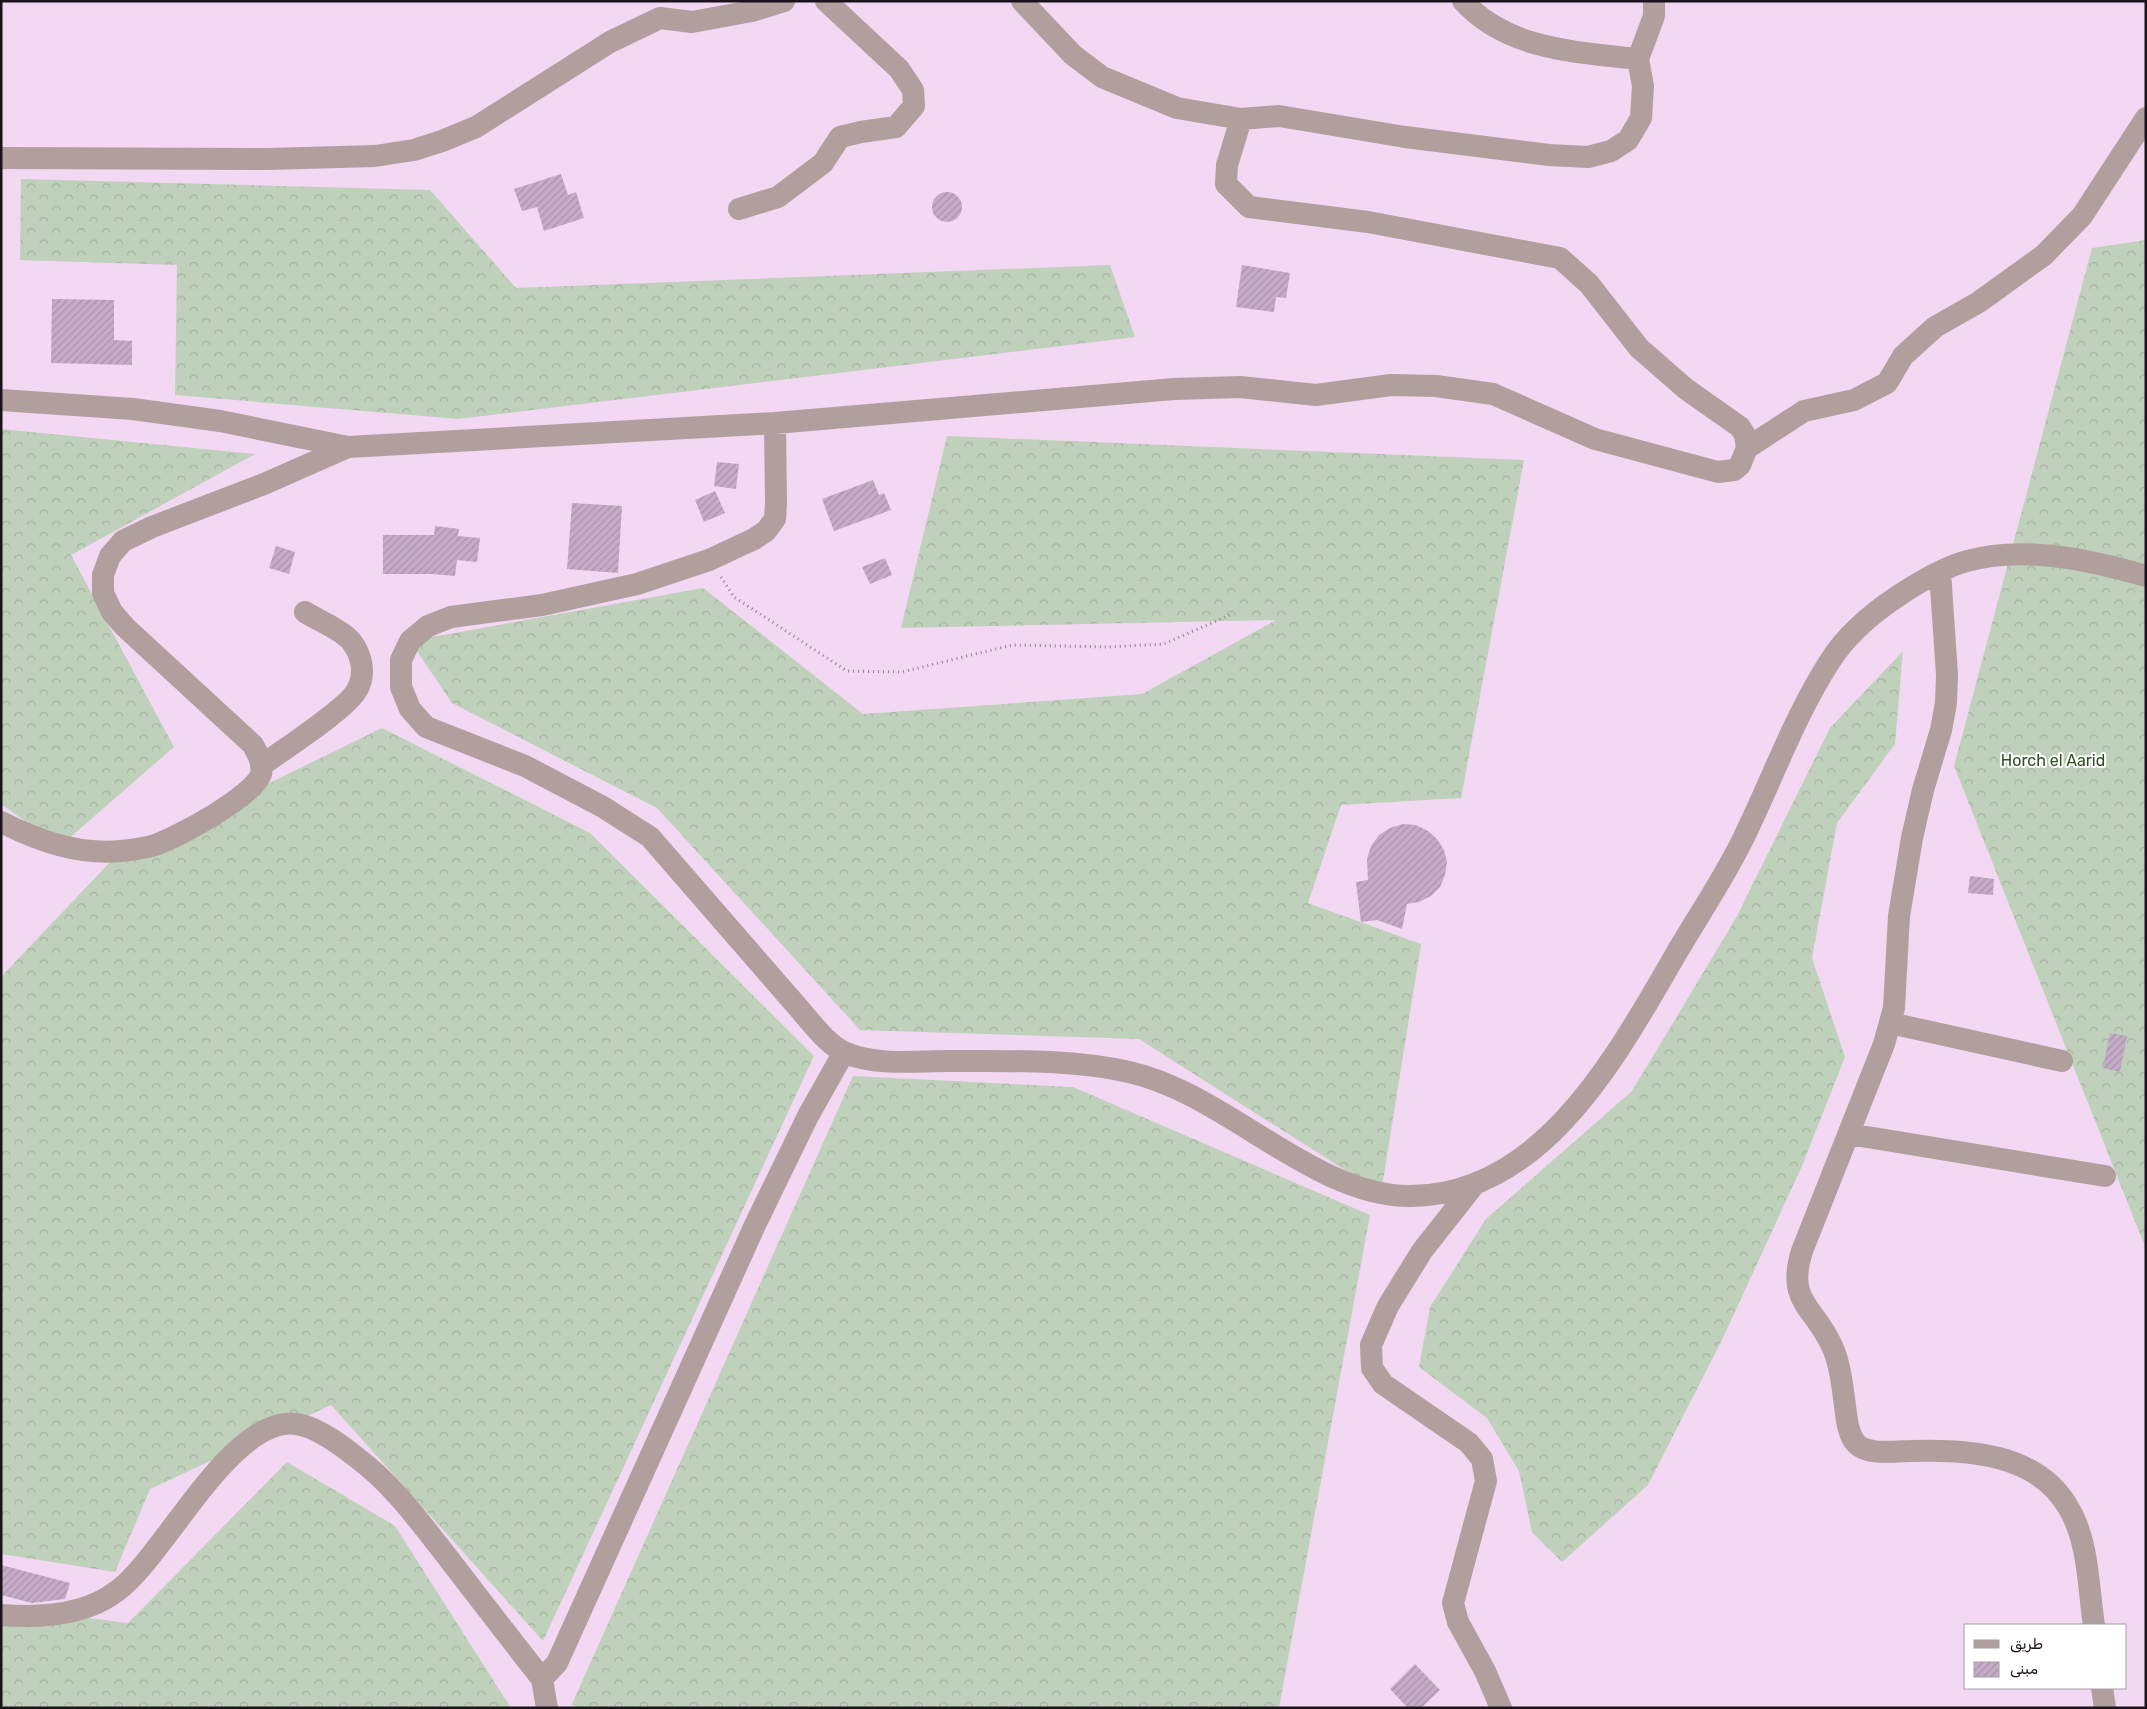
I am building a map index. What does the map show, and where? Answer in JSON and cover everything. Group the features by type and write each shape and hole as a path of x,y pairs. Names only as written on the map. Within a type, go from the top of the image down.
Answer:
{"street":[{"path":"1,158 268,159 374,156 414,150 442,142 476,127 610,42 655,10 692,22 752,12 784,1"},
{"path":"739,209 778,197 824,163 840,137 861,132 896,128 914,106 913,90 899,70 826,1"},
{"path":"1022,1 1073,55 1102,77 1177,108 1240,119 1279,116 1405,137 1548,155 1588,157 1611,151 1628,140 1640,118 1643,86 1638,59 1654,16 1654,1"},
{"path":"1463,1 1474,13 1519,38 1561,50 1638,59"},
{"path":"1747,448 1804,411 1854,400 1887,383 1903,356 1935,327 1979,302 2044,256 2082,216 2146,118"},
{"path":"1,400 133,409 230,423 348,447 775,423 1174,389 1240,387 1316,395 1391,385 1436,386 1493,394 1595,439 1718,472 1734,470 1740,465 1747,448 1745,435 1740,427 1686,389 1639,348 1589,284 1560,258 1368,222 1249,207 1226,184 1227,165 1240,119"},
{"path":"775,423 775,519 766,531 754,539 709,560 637,584 542,605 451,617 428,626 410,641 401,660 401,687 410,708 426,727 525,766 603,807 650,837 815,1027 844,1052 879,1061 1032,1061 1094,1064 1148,1076 1200,1100 1326,1174 1356,1186 1407,1196 1439,1194 1474,1184 1510,1165 1543,1140 1572,1113 1599,1080 1623,1046 1742,842 1800,712 1832,657 1860,623 1916,584 1970,560 2046,555 2088,560 2146,576"},
{"path":"1,822 29,836 60,846 121,851 153,846 183,833 214,815 253,785 261,774 261,760 253,745 125,627 112,612 104,594 103,575 110,556 123,541 152,527 264,484 348,447"},
{"path":"1940,572 1947,675 1946,703 1941,730 1923,790 1912,838 1899,916 1894,1008 1884,1044 1802,1251 1796,1273 1799,1295 1832,1346 1851,1437 1858,1445 1881,1451 1930,1450 1983,1453 2021,1466 2042,1478 2056,1490 2077,1523 2083,1546 2094,1624"},
{"path":"261,766 344,705 357,691 363,673 360,655 350,639 306,612"},
{"path":"1890,1023 2062,1061"},
{"path":"542,1680 556,1663 755,1225 808,1116 844,1052"},
{"path":"1849,1134 2105,1176"},
{"path":"1474,1184 1422,1251 1388,1306 1371,1345 1372,1368 1383,1384 1469,1443 1482,1459 1486,1481 1453,1603 1458,1622 1485,1671 1501,1708"},
{"path":"1,1615 49,1614 85,1608 117,1591 151,1556 216,1473 242,1445 268,1428 297,1424 330,1438 358,1458 395,1492 542,1680 547,1708"},
{"path":"2102,1689 2105,1708"}],"path":[{"path":"709,560 734,597 847,671 902,672 1012,645 1108,647 1164,644 1232,614"}],"green space":[{"path":"21,179 430,190 516,288 1110,265 1135,337 458,419 175,395 177,265 20,260"},
{"name":"Horch el Aarid","path":"2146,240 2146,1249 1954,766 2092,248"},
{"path":"1,429 255,454 71,555 174,747 60,846 1,804"},
{"path":"947,436 1524,460 1461,798 1341,805 1308,903 1421,944 1381,1193 1139,1039 860,1030 657,808 452,703 410,641 703,588 863,714 1142,694 1276,620 901,628"},
{"path":"1903,651 1895,744 1837,823 1812,958 1845,1057 1802,1166 1723,1338 1648,1485 1562,1562 1532,1532 1519,1471 1487,1418 1419,1367 1430,1307 1486,1219 1632,1091 1736,918 1830,728"},
{"path":"382,728 590,833 814,1056 543,1641 331,1405 150,1489 115,1572 1,1554 1,977 112,860"},
{"path":"853,1076 1073,1087 1370,1215 1279,1708 576,1708 572,1704"},
{"path":"287,1462 395,1526 511,1708 1,1708 1,1607 128,1623"}],"building":[{"path":"561,174 568,195 576,192 584,218 544,231 537,207 522,211 514,189"},
{"path":"947,192 953,193 961,201 961,213 953,221 947,222 941,221 933,213 932,207 933,201 941,193"},
{"path":"1242,265 1290,273 1286,298 1276,297 1274,312 1236,307"},
{"path":"52,299 114,300 114,340 132,341 132,365 51,363"},
{"path":"717,462 739,464 736,489 714,486"},
{"path":"873,480 879,495 884,493 891,510 834,531 822,499"},
{"path":"715,491 725,513 704,522 695,500"},
{"path":"572,503 622,506 618,573 567,569"},
{"path":"435,526 459,529 458,536 480,538 477,562 457,560 455,576 383,574 383,535 434,535"},
{"path":"276,546 295,552 289,574 269,568"},
{"path":"885,558 892,575 870,584 862,567"},
{"path":"1403,824 1416,825 1428,831 1437,839 1444,850 1447,862 1445,875 1440,887 1431,896 1419,902 1407,904 1402,929 1377,920 1361,922 1356,882 1368,880 1367,859 1371,846 1379,835 1390,828"},
{"path":"1970,876 1994,879 1993,895 1968,893"},
{"path":"2110,1033 2127,1036 2120,1072 2103,1068"},
{"path":"1,1565 70,1583 65,1599 32,1603 1,1595"},
{"path":"1415,1664 1440,1690 1421,1708 1408,1708 1390,1689"}]}
